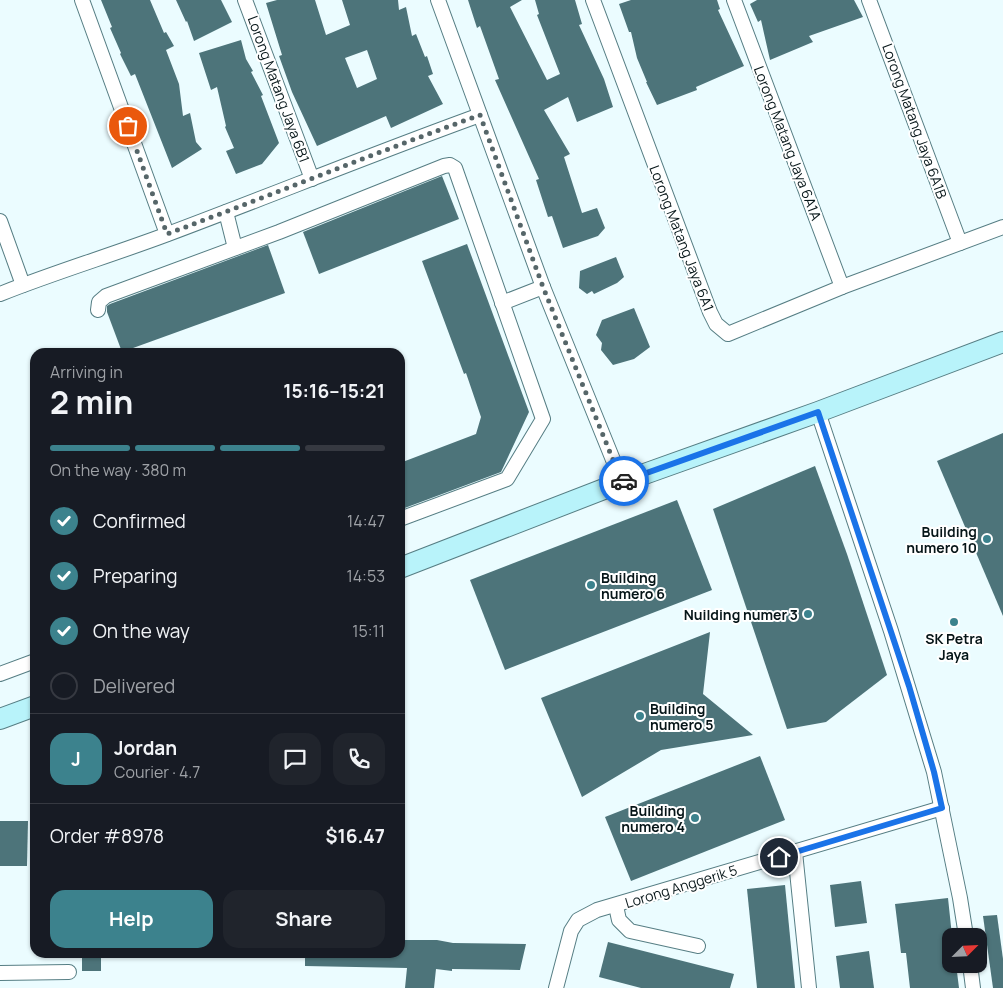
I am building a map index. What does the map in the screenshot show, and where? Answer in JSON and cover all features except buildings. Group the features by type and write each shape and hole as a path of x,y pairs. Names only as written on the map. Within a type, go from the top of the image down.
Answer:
{"street":[{"path":"82,0 167,234"},
{"name":"Lorong Matang Jaya 6B1","path":"246,0 312,179"},
{"path":"438,0 543,287 622,482"},
{"name":"Lorong Matang Jaya 6A1","path":"593,0 716,324 728,334 842,287 1003,227"},
{"name":"Lorong Matang Jaya 6A1A","path":"734,0 842,287"},
{"name":"Lorong Matang Jaya 6A1B","path":"869,0 960,243"},
{"path":"0,294 226,212 480,115"},
{"path":"98,310 99,302 106,296 450,164 455,168 543,418 507,479 405,517"},
{"path":"226,212 235,248"},
{"path":"0,220 23,285"},
{"path":"502,303 543,287"},
{"path":"405,566 622,482 818,412 1003,342"},
{"path":"818,412 909,686 934,772 965,928"},
{"path":"0,674 30,663"},
{"path":"0,719 30,708"},
{"name":"Lorong Anggerik 5","path":"556,988 571,931 578,920 597,910 616,906 942,808"},
{"path":"795,852 809,988"},
{"path":"616,906 619,920 630,931 698,946"},
{"path":"0,973 69,972"},
{"path":"971,973 973,988"}],"way so far":[{"path":"128,126 167,234 354,161 480,115 543,287 622,482 624,481"}],"place":[{"name":"Building numero 10","path":"987,539"},
{"name":"Building numero 6","path":"591,585"},
{"name":"Nuilding numer 3","path":"808,614"},
{"name":"SK Petra Jaya","path":"954,622"},
{"name":"Building numero 5","path":"640,716"},
{"name":"Building numero 4","path":"695,818"}],"route":[{"path":"624,481 818,412 909,686 934,772 942,808 779,857"}]}
